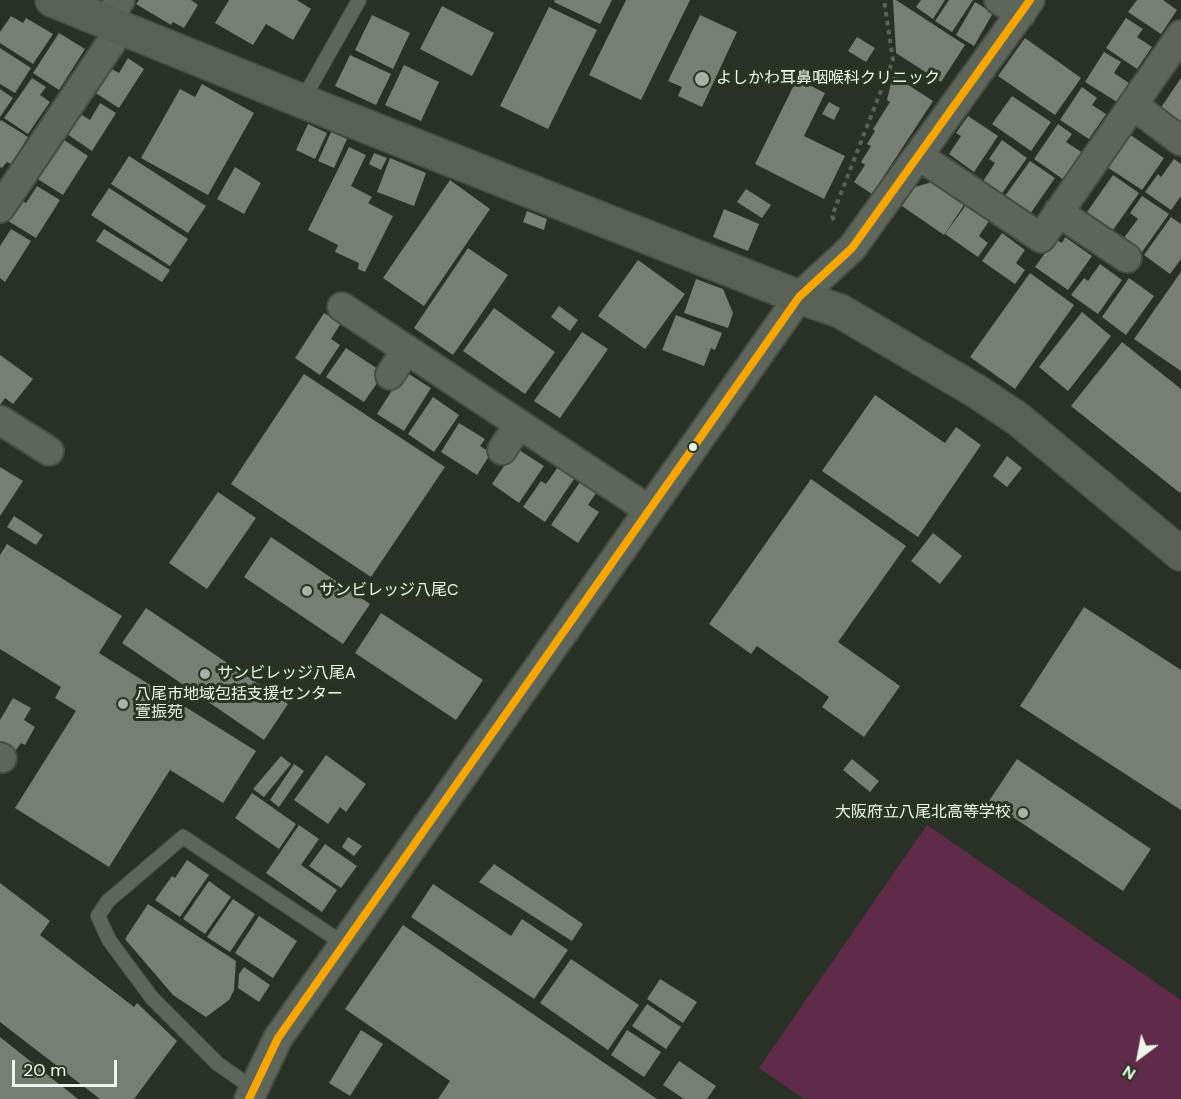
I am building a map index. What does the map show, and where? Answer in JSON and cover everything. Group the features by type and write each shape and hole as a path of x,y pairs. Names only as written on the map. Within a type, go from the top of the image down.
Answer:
{"street":[{"path":"52,0 116,17 302,101 799,297 840,311 976,391 1018,419 1181,554"},
{"path":"251,1094 278,1038 344,944 799,297 852,248 919,156 1016,5"},
{"path":"0,208 116,17"},
{"path":"919,156 1041,238 1181,35"},
{"path":"1132,105 1181,141"},
{"path":"1058,212 1127,258"},
{"path":"342,307 649,510"},
{"path":"390,375 406,350"},
{"path":"0,420 49,451"},
{"path":"502,450 519,424"}],"lane":[{"path":"302,101 359,0"},
{"path":"251,1094 152,998 109,940 98,916 108,901 183,837 344,944"}],"path":[{"path":"852,248 832,216 893,60 884,0"}],"shaded area":[{"path":"927,825 1181,1000 1181,1099 804,1099 759,1068"}],"building":[{"path":"139,0 191,0 198,5 184,28 173,22 171,25 136,4"},
{"path":"229,0 297,0 311,9 293,40 266,24 253,45 215,23"},
{"path":"555,0 612,0 600,24 554,2"},
{"path":"626,0 690,0 641,100 589,75"},
{"path":"893,0 965,45 941,82 896,53"},
{"path":"921,0 945,0 933,19 916,7"},
{"path":"949,0 973,0 952,32 935,21"},
{"path":"1137,0 1163,0 1177,10 1161,34 1128,12"},
{"path":"975,2 993,13 974,46 956,35"},
{"path":"442,6 494,33 472,76 420,49"},
{"path":"549,7 597,30 548,129 500,106"},
{"path":"372,15 410,33 393,69 355,50"},
{"path":"700,15 737,32 702,107 678,96 682,87 668,81"},
{"path":"11,16 23,23 26,18 53,34 33,64 0,43 0,32"},
{"path":"1126,18 1143,29 1137,37 1152,47 1137,69 1106,48"},
{"path":"59,33 85,49 59,90 33,73"},
{"path":"857,37 875,48 866,62 848,51"},
{"path":"1025,38 1081,78 1055,115 998,76"},
{"path":"0,48 31,68 15,93 0,84"},
{"path":"1104,52 1121,62 1114,73 1129,83 1117,102 1085,82"},
{"path":"350,55 391,74 376,105 335,86"},
{"path":"128,58 144,69 119,108 94,92 110,68 119,73"},
{"path":"404,65 439,82 421,121 385,105"},
{"path":"893,75 933,101 872,194 854,182 865,165 861,162 871,146 867,144 875,131 873,129 890,102 887,100"},
{"path":"32,78 46,87 40,95 50,102 28,134 4,118"},
{"path":"1181,78 1181,123 1160,109"},
{"path":"797,79 825,93 804,136 845,156 824,199 755,164"},
{"path":"202,84 254,113 208,195 141,158 180,89 195,97"},
{"path":"1082,87 1097,98 1092,105 1106,114 1089,139 1060,120"},
{"path":"0,89 13,98 0,117"},
{"path":"1012,96 1051,122 1031,151 992,124"},
{"path":"829,102 840,108 834,120 822,114"},
{"path":"100,103 116,113 92,151 67,134 80,114 90,120"},
{"path":"968,116 998,136 974,172 949,154 961,136 956,133"},
{"path":"1,120 28,137 11,164 7,162 2,168 0,167"},
{"path":"308,124 327,133 315,159 296,150"},
{"path":"1058,124 1072,134 1066,142 1083,153 1064,180 1034,159"},
{"path":"331,132 347,139 334,168 318,161"},
{"path":"1129,134 1164,158 1142,190 1107,167"},
{"path":"61,138 88,156 63,195 36,178"},
{"path":"1002,140 1027,158 1000,196 982,183 995,163 989,159"},
{"path":"349,147 366,155 351,186 372,197 368,203 393,216 365,272 358,269 359,263 335,252 338,245 308,230"},
{"path":"374,153 387,158 381,170 369,164"},
{"path":"129,156 206,206 188,233 111,184"},
{"path":"390,158 426,173 414,206 377,192"},
{"path":"1174,159 1181,164 1181,196 1171,210 1145,192 1158,174 1161,177"},
{"path":"1030,161 1055,178 1030,214 1005,196"},
{"path":"235,167 261,183 244,214 217,199"},
{"path":"1113,175 1139,193 1113,230 1087,212"},
{"path":"450,180 490,209 424,306 383,278"},
{"path":"932,182 964,205 944,235 902,206 915,187"},
{"path":"37,186 60,200 36,238 8,221 21,200 26,203"},
{"path":"109,188 188,239 170,266 91,215"},
{"path":"746,189 771,205 762,218 737,202"},
{"path":"1142,196 1169,214 1142,252 1123,239 1138,219 1130,213"},
{"path":"966,205 989,221 979,236 988,243 978,257 945,234"},
{"path":"724,209 759,224 748,251 713,237"},
{"path":"527,211 547,219 544,230 523,222"},
{"path":"1171,217 1181,224 1181,259 1170,274 1144,255"},
{"path":"11,229 31,241 5,282 0,278 0,246"},
{"path":"104,229 170,270 162,282 96,241"},
{"path":"1002,233 1025,250 1016,263 1025,270 1015,284 982,261"},
{"path":"1065,237 1092,256 1068,290 1035,267 1055,239 1062,243"},
{"path":"468,248 508,275 453,355 414,328"},
{"path":"638,260 685,294 645,349 598,316"},
{"path":"1100,264 1122,280 1098,314 1071,295 1084,278 1088,281"},
{"path":"1181,272 1181,371 1134,339"},
{"path":"1030,273 1074,305 1015,389 970,357"},
{"path":"1129,278 1154,296 1126,335 1102,317"},
{"path":"696,279 723,289 733,313 728,328 684,313"},
{"path":"559,306 578,320 570,331 551,317"},
{"path":"494,308 555,352 525,394 463,351"},
{"path":"1082,312 1111,336 1068,391 1039,367"},
{"path":"324,313 341,323 331,339 340,345 320,375 295,358"},
{"path":"676,315 722,333 715,350 711,348 704,366 662,350"},
{"path":"582,332 608,349 560,418 534,401"},
{"path":"1122,342 1181,389 1180,493 1071,406"},
{"path":"346,348 384,373 364,402 326,377"},
{"path":"0,355 33,379 13,404 5,398 0,405"},
{"path":"404,371 431,388 404,431 377,414"},
{"path":"304,374 445,467 371,577 231,484"},
{"path":"875,395 945,443 956,427 981,445 918,537 822,471"},
{"path":"433,397 459,415 434,452 408,434"},
{"path":"459,423 485,439 480,446 491,453 477,475 441,452"},
{"path":"516,448 544,466 519,503 492,484"},
{"path":"1007,456 1022,468 1007,487 993,476"},
{"path":"0,467 23,481 0,516"},
{"path":"558,467 574,479 545,522 523,507 541,481 546,484"},
{"path":"811,479 906,546 838,642 900,686 864,737 822,707 829,697 757,646 751,654 709,624"},
{"path":"580,482 596,493 588,505 599,512 578,543 551,525"},
{"path":"218,492 256,518 207,589 169,563"},
{"path":"14,516 43,535 36,545 7,527"},
{"path":"933,533 962,556 940,584 911,561"},
{"name":"サンビレッジ八尾C","path":"271,537 370,604 343,644 244,577"},
{"name":"八尾市地域包括支援センター 萱振苑","path":"7,544 122,616 99,653 256,751 223,803 170,770 109,867 15,808 76,711 55,698 61,687 0,649 0,555"},
{"path":"1084,607 1181,670 1181,810 1020,706"},
{"name":"サンビレッジ八尾A","path":"146,608 288,704 264,740 122,643"},
{"path":"381,613 483,680 456,720 355,653"},
{"path":"13,698 31,708 24,720 35,727 25,745 21,743 13,754 0,746 0,720"},
{"path":"326,755 366,784 346,812 340,807 328,824 294,800"},
{"path":"281,756 291,764 264,797 253,789"},
{"path":"852,759 879,781 870,792 843,770"},
{"path":"1017,759 1151,849 1123,891 989,801"},
{"path":"294,764 304,771 279,807 270,800"},
{"path":"252,793 296,824 279,849 235,818"},
{"path":"299,825 319,839 301,865 337,890 322,912 266,873"},
{"path":"348,837 362,846 354,856 342,847"},
{"path":"325,844 357,866 341,888 309,866"},
{"path":"187,860 209,875 180,917 155,900 172,876 175,878"},
{"path":"494,864 583,924 572,941 479,882"},
{"path":"209,881 231,897 205,934 183,919"},
{"path":"0,883 50,921 40,935 134,1007 137,1003 177,1041 134,1099 100,1099 0,1022"},
{"path":"433,884 511,936 522,919 568,950 534,999 411,917"},
{"path":"233,899 255,914 230,952 207,937"},
{"path":"148,904 236,961 234,990 229,1000 206,1017 173,995 125,939"},
{"path":"259,916 297,941 273,978 235,953"},
{"path":"403,925 657,1099 438,1099 450,1081 345,1009"},
{"path":"571,959 639,1005 608,1050 540,1003"},
{"path":"244,967 270,985 259,1002 238,988 239,974"},
{"path":"660,979 697,1002 683,1023 647,999"},
{"path":"647,1004 681,1027 666,1049 632,1026"},
{"path":"361,1030 383,1044 350,1096 329,1083"},
{"path":"627,1030 661,1052 644,1077 611,1055"},
{"path":"0,1037 78,1099 0,1099"},
{"path":"679,1061 716,1086 707,1099 684,1099 663,1085"}],"transit line":[{"path":"249,1099 278,1038 799,297 852,248 1030,0"}],"place":[{"name":"よしかわ耳鼻咽喉科クリニック","path":"702,79"},
{"name":"サンビレッジ八尾C","path":"307,591"},
{"name":"サンビレッジ八尾A","path":"205,674"},
{"name":"八尾市地域包括支援センター 萱振苑","path":"123,704"},
{"name":"大阪府立八尾北高等学校","path":"1023,813"}]}
